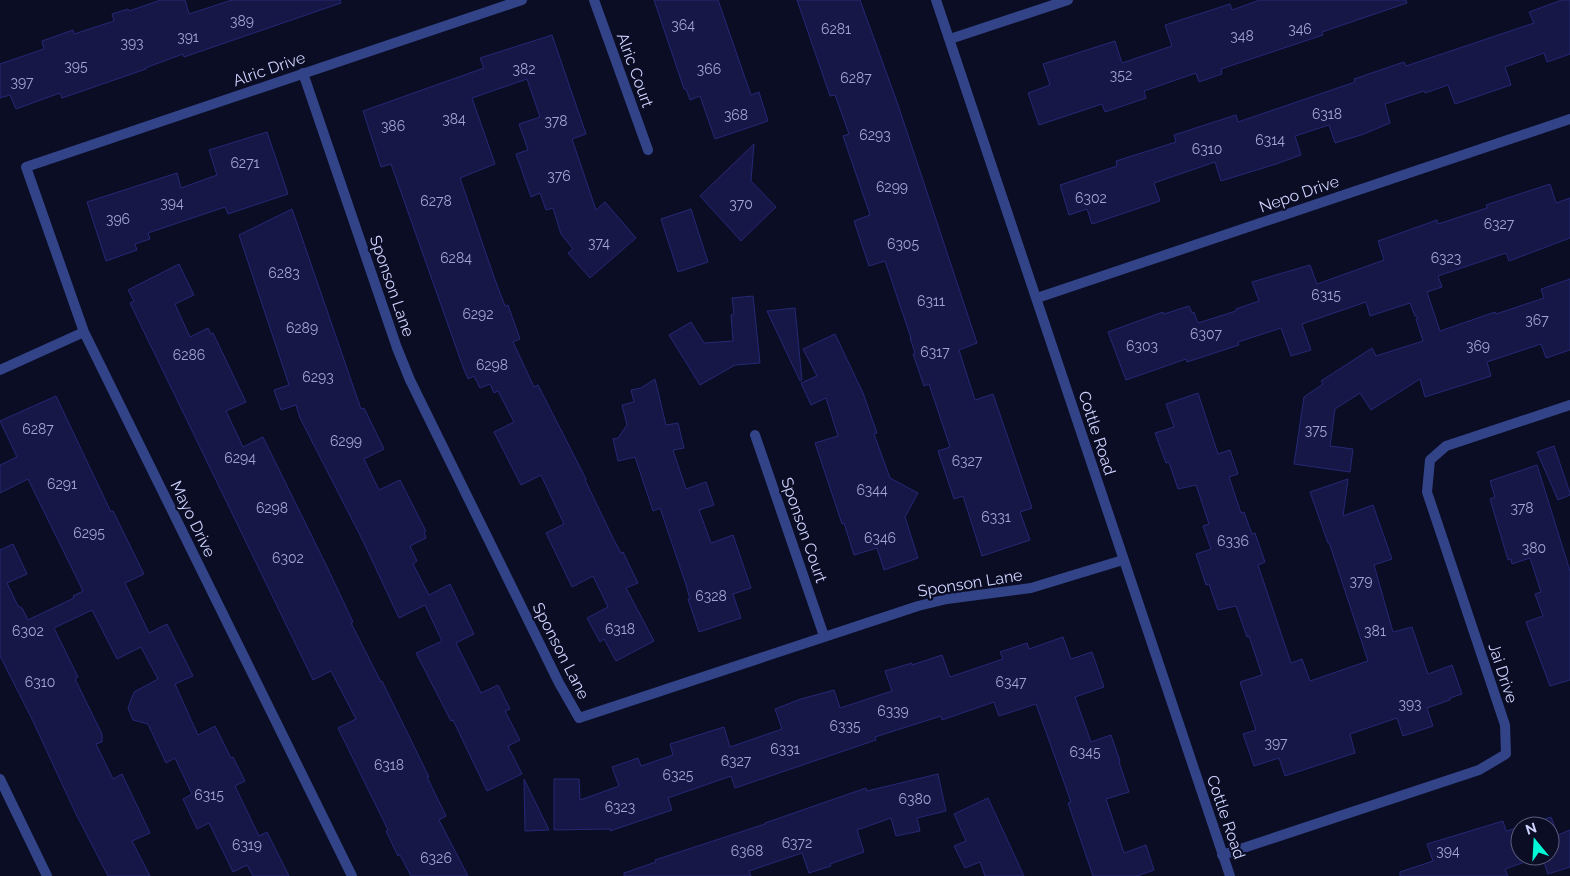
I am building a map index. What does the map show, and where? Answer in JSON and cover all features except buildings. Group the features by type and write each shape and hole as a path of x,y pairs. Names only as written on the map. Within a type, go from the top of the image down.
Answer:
{"street":[{"name":"Alric Drive","path":"26,167 522,0"},
{"name":"Alric Court","path":"594,0 648,150"},
{"name":"Cottle Road","path":"936,0 1230,876"},
{"path":"950,39 1068,0"},
{"name":"Sponson Lane","path":"302,73 315,105 397,348 410,380 559,683 579,718 918,606 947,599 1031,588 1123,560"},
{"name":"Nepo Drive","path":"1037,298 1570,119"},
{"name":"Mayo Drive","path":"26,167 84,332 352,876"},
{"path":"0,370 84,332"},
{"name":"Jai Drive","path":"1222,855 1478,770 1506,754 1505,725 1427,492 1430,460 1446,446 1570,406"},
{"name":"Sponson Court","path":"755,435 824,636"},
{"path":"0,779 47,876"}]}
